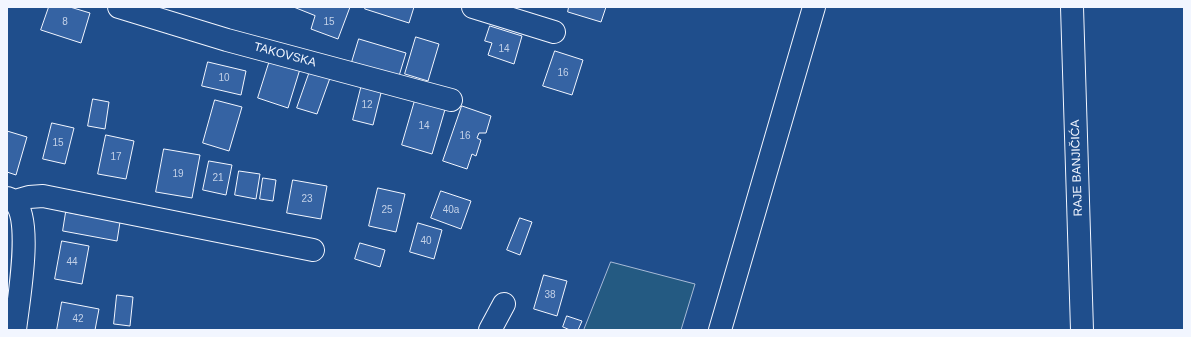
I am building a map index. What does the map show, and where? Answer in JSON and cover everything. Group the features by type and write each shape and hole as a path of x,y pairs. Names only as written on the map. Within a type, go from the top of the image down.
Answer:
{"street":[{"name":"TAKOVSKA","path":"119,7 227,40 452,100"},
{"path":"473,7 554,32"},
{"path":"720,330 814,7"},
{"name":"RAJE BANJIČIĆA","path":"1072,7 1082,330"},
{"path":"15,330 22,282 24,241 21,215 11,199 43,196 313,250"},
{"path":"490,330 504,304"}],"shaded area":[{"path":"611,262 695,284 681,330 584,330"}],"building":[{"path":"49,7 70,7 90,13 81,43 41,30"},
{"path":"294,7 350,7 338,39 311,29 315,16"},
{"path":"366,7 414,7 409,23 365,9"},
{"path":"569,7 606,7 601,22 568,12"},
{"path":"490,26 522,36 514,64 488,55 492,43 485,41"},
{"path":"416,37 439,44 428,81 405,74"},
{"path":"359,39 406,53 399,76 352,62"},
{"path":"555,51 583,60 572,95 543,86"},
{"path":"270,60 300,69 288,108 258,98"},
{"path":"208,62 246,71 241,95 202,86"},
{"path":"310,71 330,78 317,114 297,108"},
{"path":"362,84 382,89 373,125 353,120"},
{"path":"416,97 446,106 432,154 402,145"},
{"path":"93,99 109,102 105,129 88,126"},
{"path":"215,100 242,107 229,151 203,143"},
{"path":"462,106 491,116 486,133 479,133 477,138 481,140 476,156 472,154 467,169 443,161"},
{"path":"52,123 74,128 65,164 43,159"},
{"path":"7,131 27,137 16,175 7,172"},
{"path":"106,135 134,141 126,179 98,174"},
{"path":"164,149 200,155 192,198 156,192"},
{"path":"209,161 232,165 226,195 203,190"},
{"path":"239,171 260,174 256,199 235,195"},
{"path":"263,178 276,180 273,201 260,199"},
{"path":"293,180 327,186 321,219 287,213"},
{"path":"378,188 405,194 396,232 369,226"},
{"path":"441,191 471,201 461,229 431,218"},
{"path":"66,212 120,222 117,241 63,231"},
{"path":"520,218 532,222 520,255 507,250"},
{"path":"418,223 442,230 434,259 410,252"},
{"path":"62,241 89,246 82,284 55,279"},
{"path":"360,243 385,250 380,267 355,259"},
{"path":"544,275 567,281 557,316 534,309"},
{"path":"117,295 133,297 130,326 114,324"},
{"path":"62,302 99,309 95,330 57,330"},
{"path":"567,316 582,321 578,330 570,330 563,327"}]}
